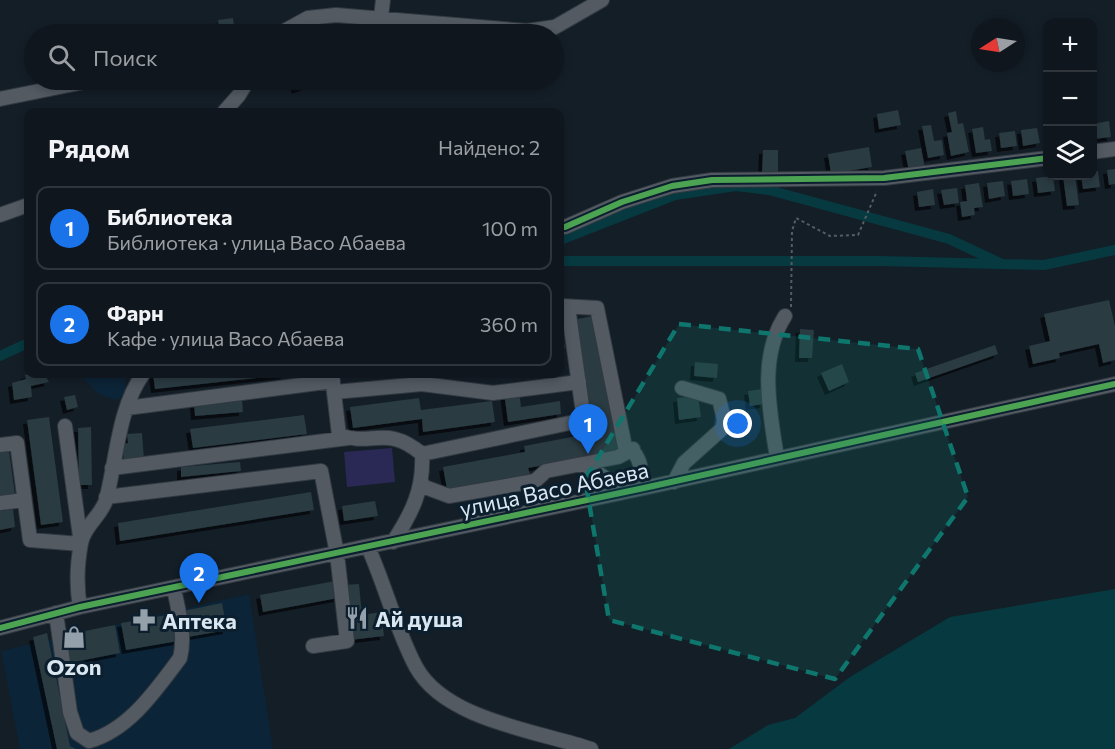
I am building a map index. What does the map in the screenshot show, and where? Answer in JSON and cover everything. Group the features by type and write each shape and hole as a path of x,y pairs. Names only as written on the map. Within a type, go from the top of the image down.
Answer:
{"street":[{"path":"381,17 383,0"},
{"path":"560,24 602,0"},
{"path":"297,24 308,18 321,16 381,17 454,24"},
{"path":"0,99 45,90"},
{"path":"227,108 240,90"},
{"path":"1097,151 1115,149"},
{"path":"565,227 622,202 672,186 712,180 884,178 1043,158"},
{"path":"0,215 24,206"},
{"path":"112,468 348,438 398,438 422,454 584,420 564,307 597,308 625,447 633,449 637,454 644,488"},
{"path":"777,458 767,387 776,331 785,316"},
{"path":"80,607 76,584 83,534 106,497 127,408 134,386 140,378"},
{"path":"127,408 335,382 424,379 493,393 579,382"},
{"path":"335,382 339,435 348,438"},
{"name":"улица Васо Абаева","path":"0,628 80,607 674,482 1115,384"},
{"path":"674,482 684,463 723,428 724,419 719,399 682,388"},
{"path":"65,426 81,543"},
{"path":"0,445 17,443 30,540 81,543"},
{"path":"422,483 422,486 449,496 535,481 546,471 618,457 633,449"},
{"path":"393,542 410,516 422,483 422,454"},
{"path":"583,464 612,482 621,493"},
{"path":"106,497 321,471 337,554 347,641 314,646"},
{"path":"0,504 24,500"},
{"path":"368,547 416,667 440,694 460,707 521,729 591,749"},
{"path":"56,613 70,712 77,733 89,741 122,726 180,658 182,630 174,588"}],"path":[{"path":"792,297 792,231 796,218 830,236 858,235 869,205 884,178"}],"highlighted area":[{"path":"679,324 918,349 968,497 835,679 609,620 585,479"}],"shaded area":[{"path":"83,378 124,378 126,392 118,400 100,395"},
{"path":"392,448 395,482 347,487 344,452"},
{"path":"1115,589 1115,749 729,749 768,725 795,718 850,677 950,617"},
{"path":"249,594 273,749 20,749 1,651"}],"building":[{"path":"233,18 234,24 219,24 218,20"},
{"path":"898,110 901,125 879,129 877,114"},
{"path":"956,111 958,124 963,123 969,152 951,156 947,133 952,132 948,113"},
{"path":"1109,121 1111,137 1097,139 1097,123"},
{"path":"931,125 934,141 942,140 944,155 928,158 922,126"},
{"path":"983,127 985,140 990,139 992,151 976,153 972,129"},
{"path":"1037,128 1040,143 1023,146 1021,130"},
{"path":"1015,131 1017,146 1001,148 999,133"},
{"path":"869,147 872,167 831,174 828,154"},
{"path":"921,148 925,168 909,171 905,151"},
{"path":"763,150 778,150 778,174 762,174"},
{"path":"1115,169 1115,184 1109,185 1107,170"},
{"path":"1097,171 1100,187 1083,189 1082,180 1097,180"},
{"path":"1036,178 1054,180 1055,191 1038,193"},
{"path":"1027,179 1029,194 1013,196 1011,181"},
{"path":"1064,180 1076,180 1079,205 1067,206"},
{"path":"1003,181 1005,196 989,199 987,183"},
{"path":"979,183 983,207 974,208 975,215 962,217 960,202 967,201 965,185"},
{"path":"957,188 959,203 944,205 941,190"},
{"path":"933,189 935,205 919,207 917,192"},
{"path":"1109,300 1115,326 1115,360 1103,363 1099,344 1059,353 1060,358 1033,364 1029,346 1050,341 1044,314"},
{"path":"593,316 618,452 528,468 530,474 447,489 443,467 525,452 524,446 593,433 572,320"},
{"path":"800,329 814,330 812,358 799,358"},
{"path":"995,345 998,354 918,382 915,373"},
{"path":"695,362 718,364 717,378 694,376"},
{"path":"842,364 849,382 829,391 821,373"},
{"path":"46,378 49,382 31,386 32,397 14,400 12,383 26,379"},
{"path":"154,378 257,378 155,389"},
{"path":"762,389 764,404 750,406 748,391"},
{"path":"519,390 521,407 560,401 561,414 508,422 504,392"},
{"path":"75,395 78,407 67,410 64,397"},
{"path":"698,396 701,417 679,420 677,398"},
{"path":"242,398 243,412 195,416 194,402"},
{"path":"419,398 421,410 492,401 495,422 423,432 422,419 353,428 350,407"},
{"path":"304,415 307,434 193,448 190,429"},
{"path":"49,417 63,522 41,525 27,420"},
{"path":"91,427 92,485 79,485 78,428"},
{"path":"142,433 144,460 124,462 122,444 128,443 127,434"},
{"path":"9,451 15,494 0,496 0,453"},
{"path":"240,462 241,471 181,477 181,467"},
{"path":"311,492 314,510 120,541 118,523"},
{"path":"375,501 378,516 344,521 342,506"},
{"path":"13,509 15,527 0,530 0,511"},
{"path":"335,581 338,598 263,612 260,595"},
{"path":"359,584 362,615 381,612 384,636 350,640 344,585"},
{"path":"222,603 227,630 188,637 183,611"},
{"path":"173,614 178,641 126,650 121,623"},
{"path":"115,625 120,653 69,663 64,635"},
{"path":"47,633 70,746 76,749 57,749 33,637"}],"waterway":[{"path":"564,238 675,195 736,186 769,190 949,239 1002,264 1044,265 1115,250"},
{"path":"564,261 881,261 999,264"},
{"path":"0,356 24,345"}],"cycle path":[{"path":"565,227 622,202 672,186 712,180 884,178 1043,159"},
{"path":"0,628 80,607 644,488 1115,384"}],"place":[{"name":"Библиотека","path":"588,454"},
{"name":"Фарн","path":"199,603"},
{"name":"Ай душа","path":"357,618"},
{"name":"Аптека","path":"144,620"},
{"name":"Ozon","path":"74,637"}]}
